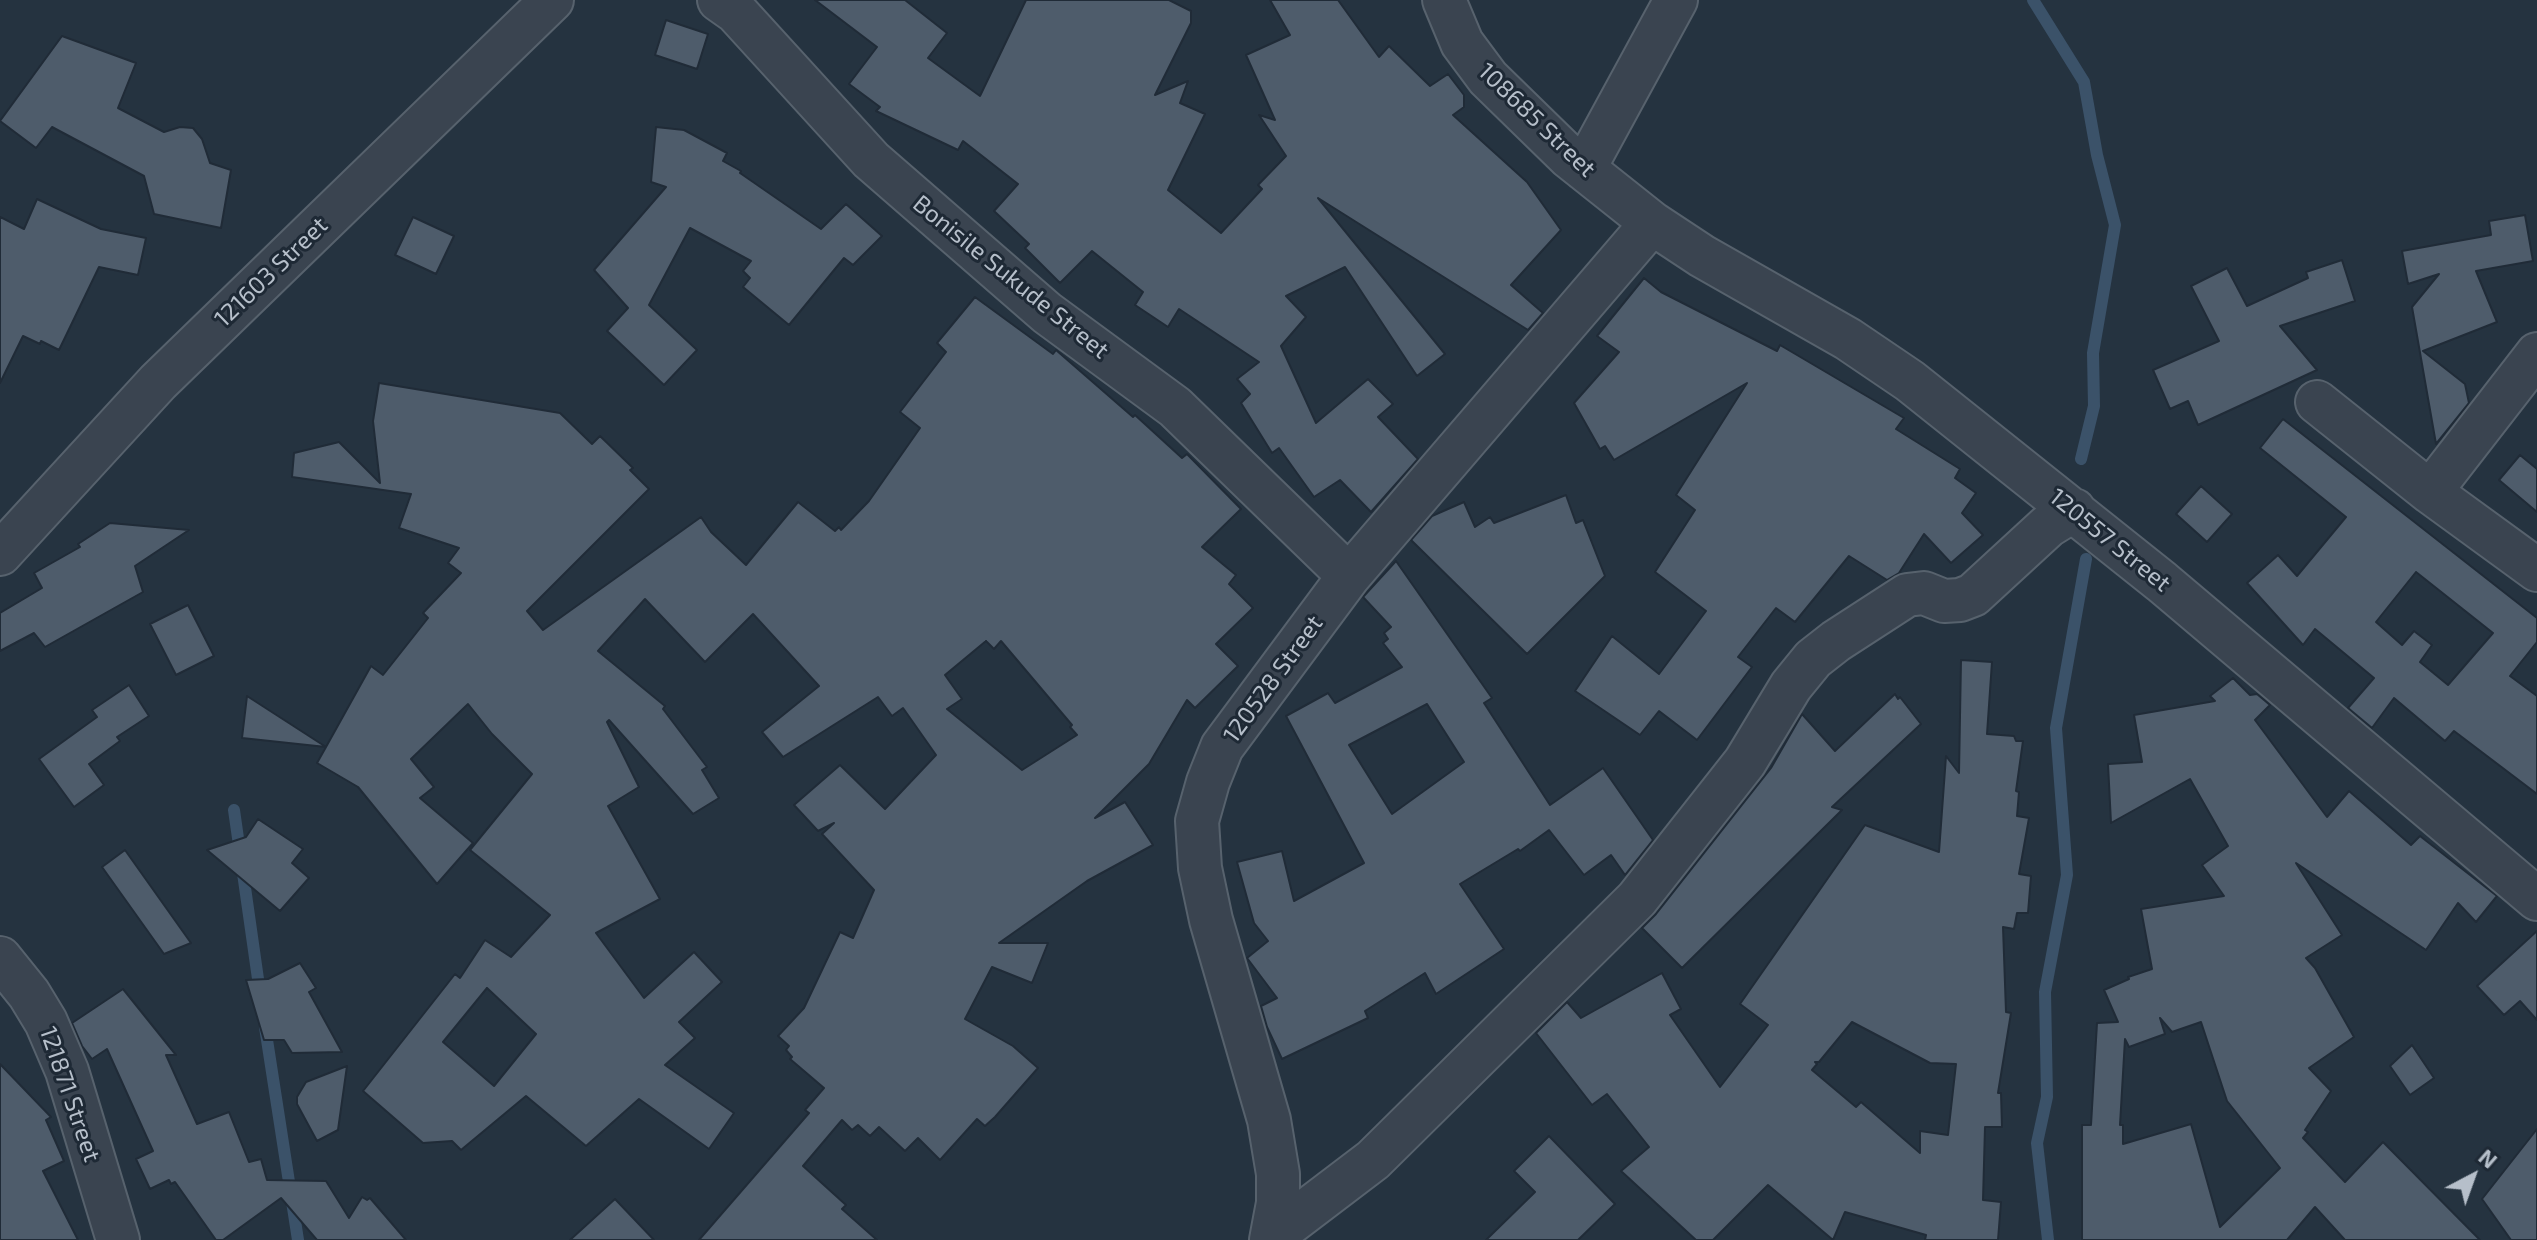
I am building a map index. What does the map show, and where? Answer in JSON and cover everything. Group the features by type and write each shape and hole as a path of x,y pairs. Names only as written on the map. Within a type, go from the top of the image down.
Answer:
{"street":[{"name":"121603 Street","path":"0,554 158,382 552,0"},
{"name":"Bonisile Sukude Street","path":"719,0 736,12 871,160 1047,313 1175,407 1349,576"},
{"name":"108685 Street","path":"1444,0 1462,43 1488,78 1584,169 1652,223"},
{"path":"1584,169 1676,0"},
{"name":"120528 Street","path":"1272,1238 1278,1203 1278,1174 1269,1120 1211,920 1200,868 1197,821 1222,747 1349,576 1652,223"},
{"name":"120557 Street","path":"1652,223 1702,256 1878,358 2074,510 2537,899"},
{"path":"2430,492 2537,354"},
{"path":"2317,402 2430,492 2537,570"},
{"path":"1272,1238 1373,1160 1637,899 1745,762 1791,686 1813,659 1907,595 1924,593 1944,601 1973,595 2048,526 2074,510"},
{"name":"121871 Street","path":"0,958 29,994 46,1022 62,1059 118,1240"}],"building":[{"path":"815,0 905,0 947,33 928,58 980,96 1026,0 1169,0 1191,11 1191,23 1155,95 1188,81 1180,103 1205,114 1168,190 1221,233 1262,189 1258,185 1286,156 1259,115 1275,120 1246,55 1290,35 1270,0 1338,0 1379,57 1389,46 1430,86 1448,74 1464,95 1464,107 1453,115 1527,182 1561,230 1511,285 1543,313 1528,330 1318,198 1445,354 1417,376 1345,267 1286,296 1306,317 1281,346 1316,423 1368,379 1393,404 1378,417 1418,459 1371,512 1340,480 1314,497 1279,448 1272,453 1241,403 1250,394 1237,379 1259,362 1179,309 1168,327 1135,305 1143,292 1092,251 1060,283 1025,248 1029,244 994,211 1018,184 963,141 958,150 876,111 880,107 849,84 877,47"},
{"path":"666,20 708,34 697,69 655,55"},
{"path":"62,36 136,63 118,108 164,132 180,127 193,128 202,139 210,163 231,170 221,228 154,214 144,176 52,127 36,148 0,121"},
{"path":"656,127 684,130 727,153 723,161 821,229 846,204 882,236 853,265 844,258 789,325 743,287 750,278 743,271 751,261 690,228 649,305 697,350 664,385 607,331 628,308 594,270 666,187 651,182"},
{"path":"37,199 101,229 146,238 138,275 99,267 59,350 23,336 0,383 0,217 24,229"},
{"path":"2525,215 2533,261 2476,271 2497,322 2423,351 2465,384 2469,403 2436,444 2412,307 2439,274 2408,284 2402,251 2491,235 2489,221"},
{"path":"413,217 454,236 436,274 395,255"},
{"path":"2342,260 2355,301 2280,326 2317,370 2198,425 2188,401 2170,409 2153,370 2219,341 2191,286 2227,268 2247,306 2308,278 2306,272"},
{"path":"1644,278 1661,292 1777,351 1780,345 1904,418 1896,429 1960,469 1955,478 1976,493 1962,513 1983,535 1951,563 1924,534 1899,573 1887,580 1849,556 1795,622 1776,608 1738,657 1752,667 1697,740 1659,711 1640,735 1575,691 1612,636 1659,674 1706,611 1655,572 1695,510 1676,495 1747,383 1614,460 1605,446 1600,449 1574,403 1619,352 1597,336"},
{"path":"975,297 1053,354 1056,350 1182,458 1187,454 1241,509 1202,547 1236,575 1229,584 1253,608 1216,644 1238,666 1195,708 1187,700 1149,764 1095,818 1125,802 1153,845 1087,881 999,943 1048,943 1032,983 992,967 965,1019 1013,1046 1038,1068 995,1117 985,1126 977,1119 940,1160 918,1138 905,1151 879,1127 870,1136 858,1125 852,1130 842,1120 803,1166 846,1205 842,1209 877,1240 699,1240 809,1113 805,1110 824,1088 790,1059 792,1057 786,1050 789,1046 778,1036 804,1008 840,932 853,938 874,890 822,834 834,823 818,831 794,805 840,765 885,809 936,755 903,708 892,716 878,697 783,757 762,732 819,686 753,614 705,662 645,599 598,651 665,706 663,709 707,767 702,770 719,798 693,814 609,720 607,722 639,787 608,806 660,899 596,933 644,998 694,952 722,982 679,1022 695,1038 665,1065 734,1113 709,1149 639,1099 586,1146 526,1096 461,1150 452,1141 423,1143 363,1091 455,974 460,978 485,940 511,957 550,915 470,850 532,774 492,734 468,704 411,759 434,787 420,798 473,843 437,884 358,787 317,763 371,666 383,675 428,618 423,613 461,573 448,563 459,548 399,528 411,494 292,477 294,453 339,442 380,483 373,421 379,383 560,413 592,444 600,436 633,468 630,470 649,489 527,611 543,630 701,517 711,532 746,565 798,502 835,531 839,527 841,530 869,501 920,428 900,412 946,352 937,343","holes":["986,641 994,649 1001,641 1077,735 1022,770 947,709 962,699 945,675","487,988 536,1034 494,1086 443,1042"]},
{"path":"2283,419 2537,618 2537,642 2510,676 2537,696 2537,794 2454,731 2445,741 2394,698 2372,728 2348,708 2374,678 2315,629 2303,645 2247,583 2278,555 2297,576 2346,517 2260,448","holes":["2416,572 2493,633 2448,685 2420,662 2432,645 2414,631 2402,645 2376,622"]},
{"path":"2520,455 2537,469 2537,512 2499,480"},
{"path":"2201,486 2232,514 2207,542 2176,514"},
{"path":"1566,495 1576,523 1583,520 1605,576 1527,654 1411,540 1432,516 1464,502 1475,527 1490,517 1494,523"},
{"path":"110,523 189,530 135,566 143,592 45,647 34,633 0,651 0,613 42,588 34,573 80,547 78,544"},
{"path":"1396,561 1492,698 1484,703 1550,805 1603,768 1653,840 1625,875 1611,855 1584,875 1549,830 1520,851 1518,849 1460,884 1504,949 1436,994 1425,973 1365,1011 1368,1018 1282,1059 1261,1006 1277,998 1247,958 1268,941 1254,923 1237,862 1282,851 1294,901 1364,863 1286,716 1328,693 1335,703 1402,667 1383,643 1388,639 1384,633 1391,627 1363,597","holes":["1427,704 1464,762 1392,814 1349,745"]},
{"path":"188,605 214,656 176,675 150,624"},
{"path":"1961,660 1992,662 1987,734 2014,736 2016,741 2023,741 2016,791 2019,792 2017,816 2029,818 2019,874 2031,876 2028,913 2017,913 2014,929 2003,927 2006,1012 2011,1013 1998,1093 2001,1093 2002,1127 1985,1127 1983,1200 2001,1202 1998,1240 1925,1240 1926,1235 1845,1212 1833,1240 1768,1185 1713,1240 1696,1240 1621,1171 1649,1147 1607,1094 1592,1105 1536,1033 1567,1002 1581,1018 1662,973 1681,1009 1670,1015 1720,1087 1768,1025 1740,1004 1865,825 1939,852 1946,756 1959,773","holes":["1852,1022 1930,1063 1956,1064 1948,1135 1920,1131 1920,1153 1861,1102 1856,1107 1812,1070 1817,1064 1815,1062 1819,1062"]},
{"path":"2233,678 2250,695 2257,694 2270,705 2255,720 2327,817 2349,791 2411,845 2420,836 2497,896 2476,922 2458,903 2426,950 2296,863 2342,935 2306,958 2315,968 2354,1037 2309,1068 2331,1091 2303,1138 2345,1182 2383,1142 2480,1240 2345,1240 2315,1207 2287,1240 2082,1240 2082,1125 2091,1125 2097,1023 2118,1022 2104,990 2152,969 2141,909 2224,896 2202,865 2228,846 2190,779 2111,823 2108,764 2142,762 2134,715 2215,701 2210,696","holes":["2160,1018 2172,1032 2201,1022 2227,1101 2280,1168 2220,1227 2191,1124 2123,1144 2123,1125 2120,1125 2125,1039 2129,1047 2165,1034"]},
{"path":"129,685 149,716 117,737 120,741 89,764 104,785 74,807 39,759 97,717 92,710"},
{"path":"1895,694 1921,724 1832,807 1842,810 1682,968 1642,928 1771,768 1802,714 1835,751"},
{"path":"247,696 326,747 242,738"},
{"path":"258,819 303,849 292,863 309,878 280,911 207,850 246,837"},
{"path":"125,850 191,943 164,954 102,867"},
{"path":"2537,931 2537,1020 2520,1001 2504,1015 2477,986"},
{"path":"300,963 316,988 309,992 342,1052 292,1053 284,1040 264,1040 246,980 268,979"},
{"path":"123,989 176,1055 166,1055 197,1124 229,1112 249,1162 261,1159 267,1180 326,1181 349,1218 362,1197 370,1198 406,1240 317,1240 281,1198 223,1240 216,1240 175,1182 171,1184 169,1180 150,1189 136,1159 153,1151 107,1049 92,1059 82,1046 72,1023"},
{"path":"2412,1045 2434,1078 2410,1095 2390,1066"},
{"path":"0,1064 51,1117 46,1120 64,1161 43,1171 78,1240 0,1240"},
{"path":"347,1066 338,1130 317,1141 297,1104 297,1097 306,1082"},
{"path":"2537,1129 2537,1240 2511,1240 2482,1199"},
{"path":"1549,1136 1615,1204 1578,1240 1486,1240 1535,1192 1514,1171"},
{"path":"615,1199 654,1240 570,1240 604,1209"}],"waterway":[{"path":"2033,0 2084,82 2097,155 2115,225 2093,353 2094,406 2081,459"},
{"path":"2048,1240 2037,1143 2047,1097 2045,992 2067,875 2056,728 2086,559"},
{"path":"234,810 260,993"},
{"path":"265,1027 298,1240"}]}
